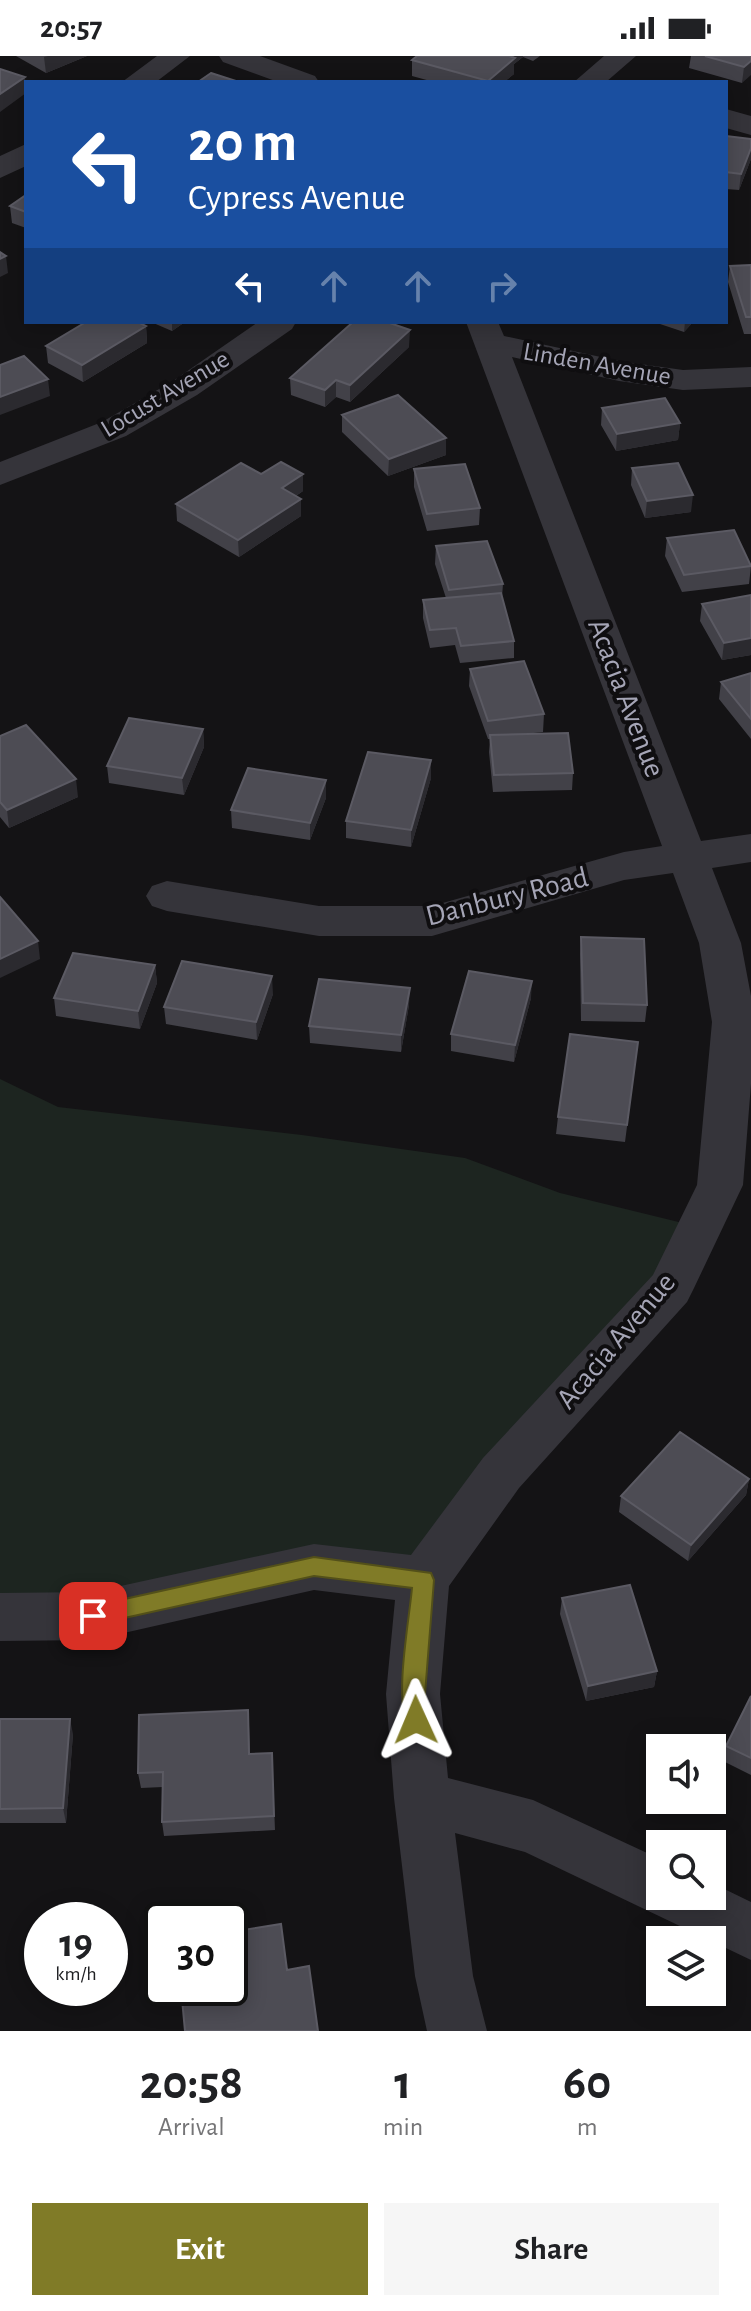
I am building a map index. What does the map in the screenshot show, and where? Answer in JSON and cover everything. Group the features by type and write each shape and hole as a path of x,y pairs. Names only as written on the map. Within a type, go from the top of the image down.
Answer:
{"street":[{"path":"139,80 176,56"},
{"path":"233,56 299,80"},
{"path":"600,80 622,56"},
{"path":"728,119 751,126"},
{"path":"0,169 24,154"},
{"name":"Locust Avenue","path":"0,474 114,429 185,388 277,324"},
{"name":"Linden Avenue","path":"487,333 619,371 683,380 751,377"},
{"name":"Acacia Avenue","path":"423,1580 501,1473 670,1288 736,1192 734,1022 720,943 487,333"},
{"name":"Danbury Road","path":"167,896 319,921 432,921 624,866 751,848"},
{"path":"0,1617 93,1616 314,1567 423,1580 413,1694 422,1798 444,1976 457,2031"},
{"path":"422,1798 533,1827 646,1881"},
{"path":"706,1910 751,1932"}],"shaded area":[{"path":"0,1079 58,1107 302,1135 465,1158 560,1193 699,1227 423,1580 0,1617"}],"building":[{"path":"417,56 515,58 489,80 412,60"},
{"path":"705,56 751,56 751,61 744,67"},
{"path":"0,69 25,77 0,94"},
{"path":"211,73 233,80 201,80"},
{"path":"728,136 751,139 751,148 741,174 728,172"},
{"path":"24,196 24,211 10,206"},
{"path":"751,265 751,317 746,317 730,266"},
{"path":"83,324 146,326 82,365 46,346"},
{"path":"351,324 393,324 410,330 350,385 336,380 325,390 290,378"},
{"path":"24,356 48,379 0,397 0,365"},
{"path":"398,395 446,438 389,459 342,415"},
{"path":"665,398 680,423 617,434 602,408"},
{"path":"281,462 303,474 282,488 301,499 238,540 176,504 241,463 261,474"},
{"path":"678,463 693,495 647,501 632,468"},
{"path":"465,464 480,508 427,514 414,469"},
{"path":"734,530 751,566 684,575 667,538"},
{"path":"487,541 503,584 449,590 436,546"},
{"path":"501,593 514,641 461,646 456,628 430,630 423,600"},
{"path":"751,595 751,638 724,643 702,604"},
{"path":"524,661 544,714 488,721 470,669"},
{"path":"751,673 751,719 721,682"},
{"path":"129,718 203,729 182,778 107,766"},
{"path":"26,725 76,779 7,810 0,802 0,736"},
{"path":"568,733 573,773 494,775 490,735"},
{"path":"368,752 431,760 411,830 346,821"},
{"path":"248,768 326,780 310,823 231,810"},
{"path":"0,897 38,941 0,959"},
{"path":"581,937 644,939 647,1005 583,1003"},
{"path":"73,953 155,965 138,1011 54,998"},
{"path":"182,961 272,976 256,1022 164,1007"},
{"path":"469,971 532,981 515,1045 451,1034"},
{"path":"319,979 410,988 401,1035 309,1026"},
{"path":"570,1034 638,1042 627,1125 558,1117"},
{"path":"680,1432 749,1479 691,1545 621,1496"},
{"path":"630,1585 657,1671 588,1686 562,1598"},
{"path":"751,1696 751,1758 726,1746"},
{"path":"248,1710 249,1754 272,1753 274,1816 162,1822 163,1772 138,1773 139,1715"},
{"path":"0,1719 70,1719 63,1808 0,1809"},
{"path":"281,1924 287,1970 309,1966 318,2031 185,2031 183,2006 248,2006 248,1929"}],"route":[{"path":"93,1616 314,1567 423,1580 413,1694 416,1720"}]}
